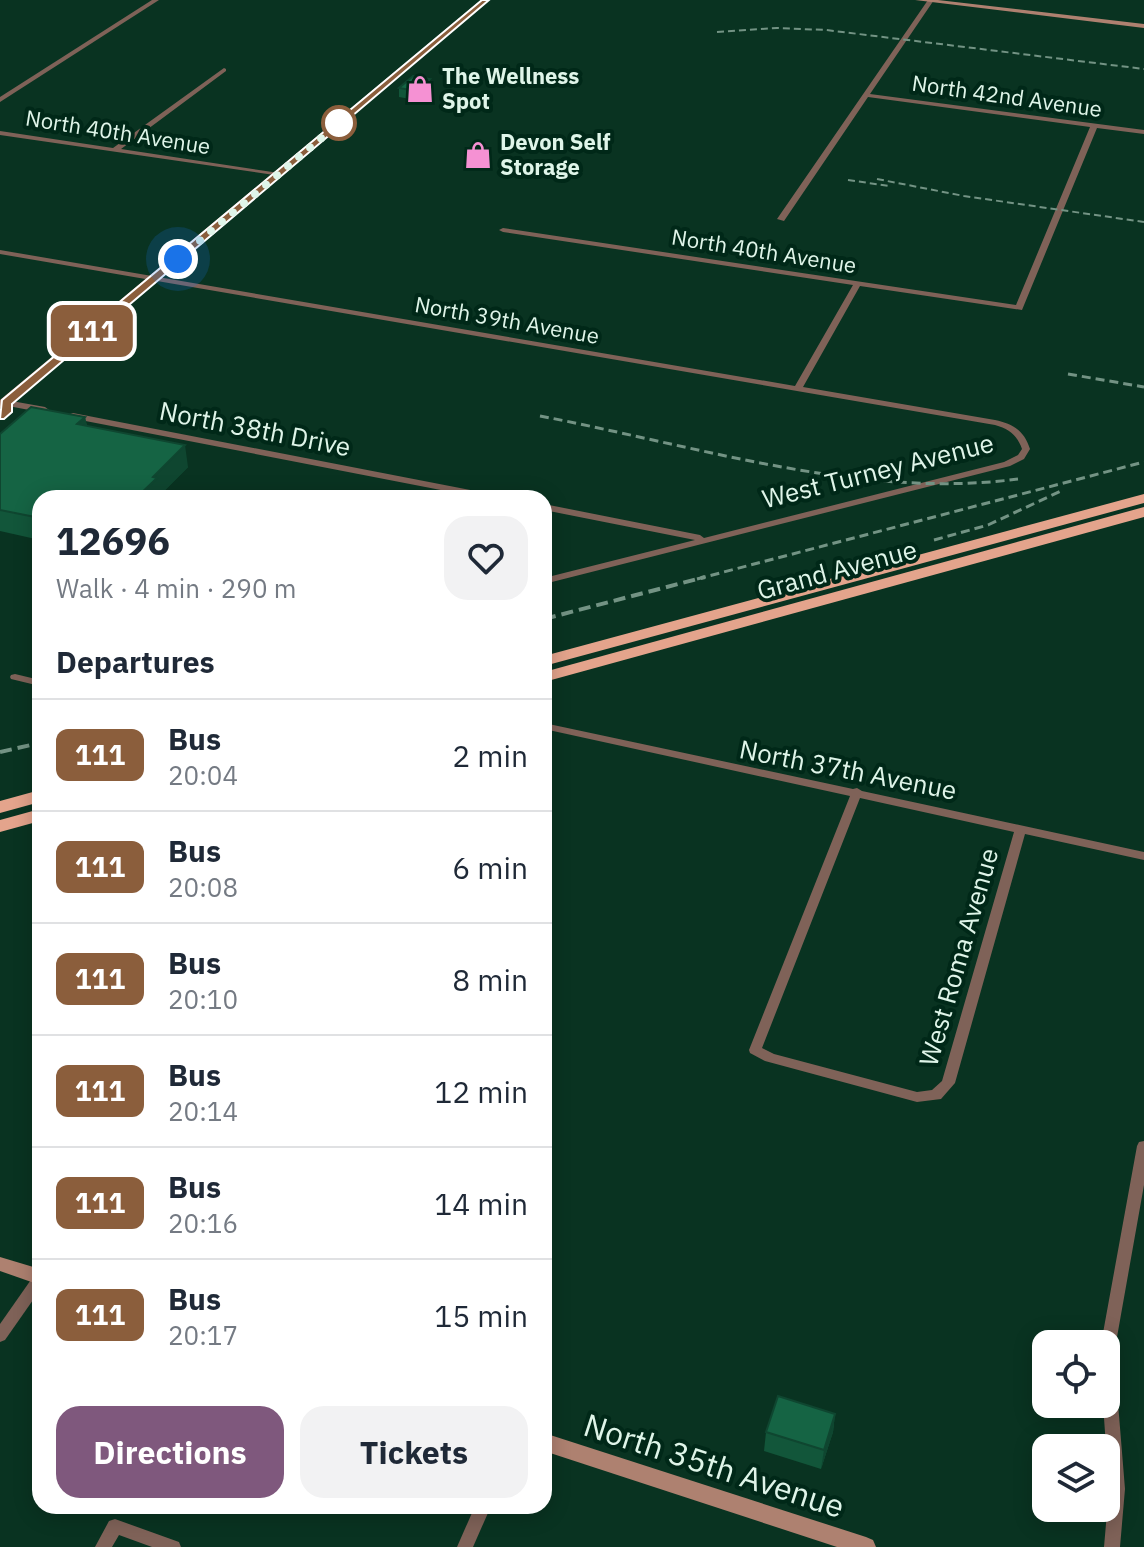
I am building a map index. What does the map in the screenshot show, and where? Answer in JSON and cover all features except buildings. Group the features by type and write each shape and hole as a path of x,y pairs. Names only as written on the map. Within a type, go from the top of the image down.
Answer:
{"highway":[{"name":"Grand Avenue","path":"552,675 1144,498"},
{"name":"Grand Avenue","path":"552,659 1144,512"},
{"path":"0,807 32,798"},
{"path":"0,826 32,817"}],"main road":[{"path":"0,417 6,412 3,404 485,0"},
{"path":"919,0 1144,26"},
{"path":"0,1264 32,1274"},
{"name":"North 35th Avenue","path":"552,1445 866,1547"}],"street":[{"path":"0,100 156,0"},
{"path":"781,219 931,1"},
{"path":"115,150 224,70"},
{"name":"North 42nd Avenue","path":"866,95 1144,132"},
{"name":"North 40th Avenue","path":"503,230 1019,308 1094,126"},
{"name":"North 40th Avenue","path":"0,133 279,175"},
{"name":"North 39th Avenue","path":"0,252 1007,425"},
{"path":"798,388 857,284"},
{"name":"North 38th Drive","path":"3,404 454,490"},
{"name":"West Turney Avenue","path":"705,539 1015,461 1026,449 1019,432 1007,425"},
{"path":"552,509 705,539"},
{"path":"552,579 705,539"},
{"path":"15,677 32,681"},
{"name":"North 37th Avenue","path":"552,728 1144,856"},
{"name":"West Roma Avenue","path":"857,792 755,1050 770,1058 917,1097 936,1095 948,1083 1021,828"},
{"path":"1112,1547 1117,1489 1107,1354 1144,1146"},
{"path":"0,1336 32,1289"},
{"path":"465,1547 479,1514"},
{"path":"103,1547 115,1526 173,1547"}],"railway":[{"path":"717,32 777,28 826,30 1144,69"},
{"path":"877,179 964,196 1144,222"},
{"path":"848,180 889,186"},
{"path":"1068,374 1144,387"},
{"path":"540,416 717,454 839,476 959,484 1018,479"},
{"path":"697,579 1144,462"},
{"path":"934,540 988,525 1061,491"},
{"path":"552,617 705,577"},
{"path":"0,752 32,745"}],"bus line":[{"name":"111","path":"0,417 6,412 6,403 485,0"}],"place":[{"name":"The Wellness Spot","path":"420,89"},
{"name":"Devon Self Storage","path":"478,155"}],"route":[{"path":"178,259 339,123"}]}
